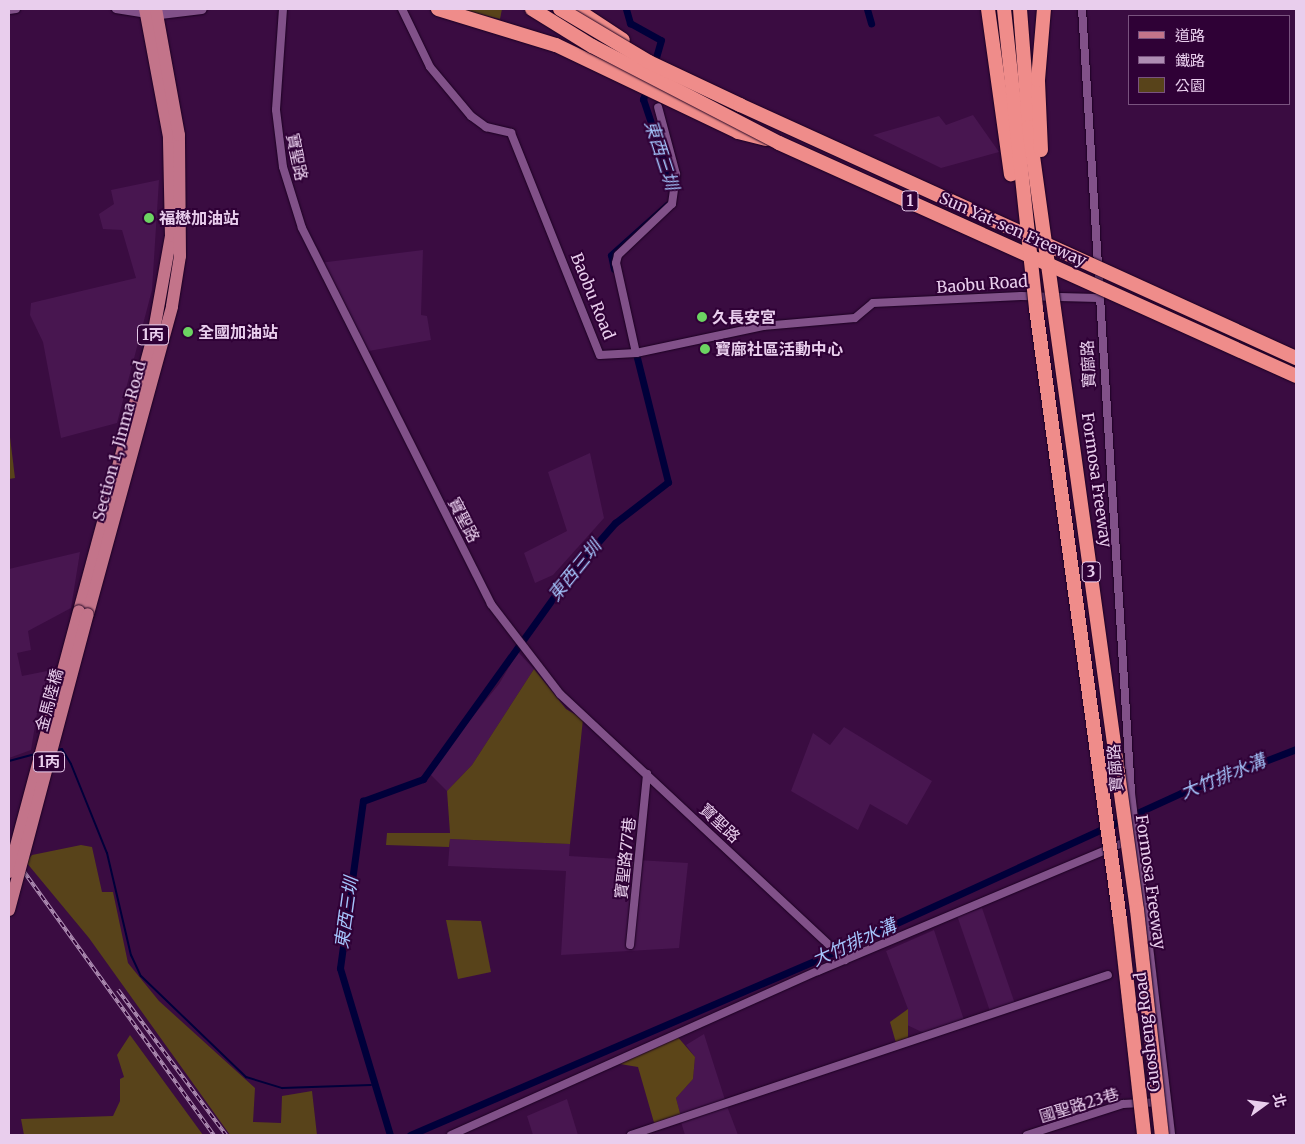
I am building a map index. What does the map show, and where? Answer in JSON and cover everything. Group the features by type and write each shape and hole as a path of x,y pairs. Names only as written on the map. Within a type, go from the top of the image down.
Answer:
{"highway":[{"path":"438,9 556,45 738,132 779,143"},
{"name":"Sun Yat-sen Freeway","path":"532,9 600,50 779,143 1296,376"},
{"name":"Sun Yat-sen Freeway","path":"560,9 649,62 1296,358"},
{"path":"576,9 649,62"},
{"path":"988,9 1021,251 1036,309"},
{"name":"3","path":"1004,9 1036,309 1120,920 1144,1135"},
{"name":"Formosa Freeway","path":"1020,9 1029,127 1060,342 1145,974 1162,1135"},
{"path":"1044,9 1039,135 1060,342"}],"main road":[{"name":"Section 1, Jinma Road","path":"84,612 166,332 180,256 179,135 151,12"},
{"name":"金馬陸橋","path":"9,872 84,612"},
{"name":"金馬陸橋","path":"9,910 84,612"}],"street":[{"path":"9,10 16,9"},
{"path":"116,9 151,12 202,9"},
{"name":"寶聖路","path":"283,9 275,93 279,144 313,254 491,604 560,694 845,960"},
{"name":"Baobu Road","path":"402,9 430,67 471,116 486,127 511,134 600,355 636,353 734,330 855,318 873,303 1021,296 1098,298"},
{"name":"寶廍路","path":"1082,9 1098,298 1131,793 1136,837"},
{"path":"636,353 616,264 618,255 672,204 676,174 658,107"},
{"name":"寶聖路77巷","path":"630,944 647,774"},
{"path":"451,1135 845,960 1136,837"},
{"name":"Guosheng Road","path":"1136,837 1169,1102 1171,1135"},
{"path":"631,1135 1108,975"},
{"name":"國聖路23巷","path":"1027,1135 1123,1104 1169,1102"}],"shaded area":[{"path":"973,115 999,152 941,168 873,135 939,116 946,125"},
{"path":"159,180 152,290 117,423 61,438 43,342 30,315 31,303 136,278 122,230 103,229 99,214 114,204 111,190"},
{"path":"423,250 421,315 427,316 431,340 363,352 319,263"},
{"path":"590,453 604,518 553,575 535,583 524,553 567,531 548,472"},
{"path":"80,552 71,608 28,631 31,650 17,653 22,676 47,671 49,690 40,695 31,750 9,758 9,569"},
{"path":"518,652 534,669 472,765 447,791 428,772 499,684"},
{"path":"844,727 932,781 907,825 870,804 858,830 791,791 813,733 830,745"},
{"path":"450,839 570,844 569,856 688,863 679,948 561,955 566,871 448,866"},
{"path":"982,908 1015,1003 990,1012 957,916"},
{"path":"934,930 964,1020 924,1033 907,1025 908,1009 886,951"},
{"path":"908,1009 908,1040 896,1043 890,1022"},
{"path":"704,1034 726,1103 681,1117 676,1098 693,1079 695,1057 686,1045"},
{"path":"676,1035 695,1057 693,1079 676,1098 681,1117 655,1126 638,1067 620,1064"},
{"path":"567,1099 578,1135 533,1135 527,1116"},
{"path":"727,1106 738,1135 685,1135 681,1122"}],"green space":[{"path":"459,9 502,9 500,19"},
{"path":"9,429 15,478 9,479"},
{"path":"534,669 566,709 583,719 570,844 450,839 449,847 386,845 387,833 450,833 447,791 472,765"},
{"path":"81,845 92,847 102,892 113,892 128,963 159,1001 255,1088 253,1122 281,1123 282,1096 312,1091 317,1135 230,1135 89,938 26,862 32,855"},
{"path":"446,920 481,921 491,972 458,979"},
{"path":"130,1035 203,1135 24,1135 21,1119 113,1116 120,1101 120,1079 124,1077 117,1055"}],"waterway":[{"name":"東西三圳","path":"626,9 630,23 661,40 654,65"},
{"path":"867,9 871,23"},
{"name":"東西三圳","path":"647,87 643,99 673,188"},
{"name":"東西三圳","path":"614,269 611,255 667,205"},
{"name":"東西三圳","path":"390,1135 340,968 363,801 423,779 571,573 615,523 668,482 635,350"},
{"path":"57,750 62,749 71,764 107,853 131,955 141,976 246,1077 282,1088 371,1085"},
{"name":"大竹排水溝","path":"410,1135 816,960 1181,793 1296,749"},
{"path":"9,761 35,754"}],"railway":[{"path":"9,851 214,1135"},
{"path":"118,990 226,1135"}],"place":[{"name":"福懋加油站","path":"149,218"},
{"name":"久長安宮","path":"702,317"},
{"name":"全國加油站","path":"188,332"},
{"name":"寶廍社區活動中心","path":"705,349"}]}
